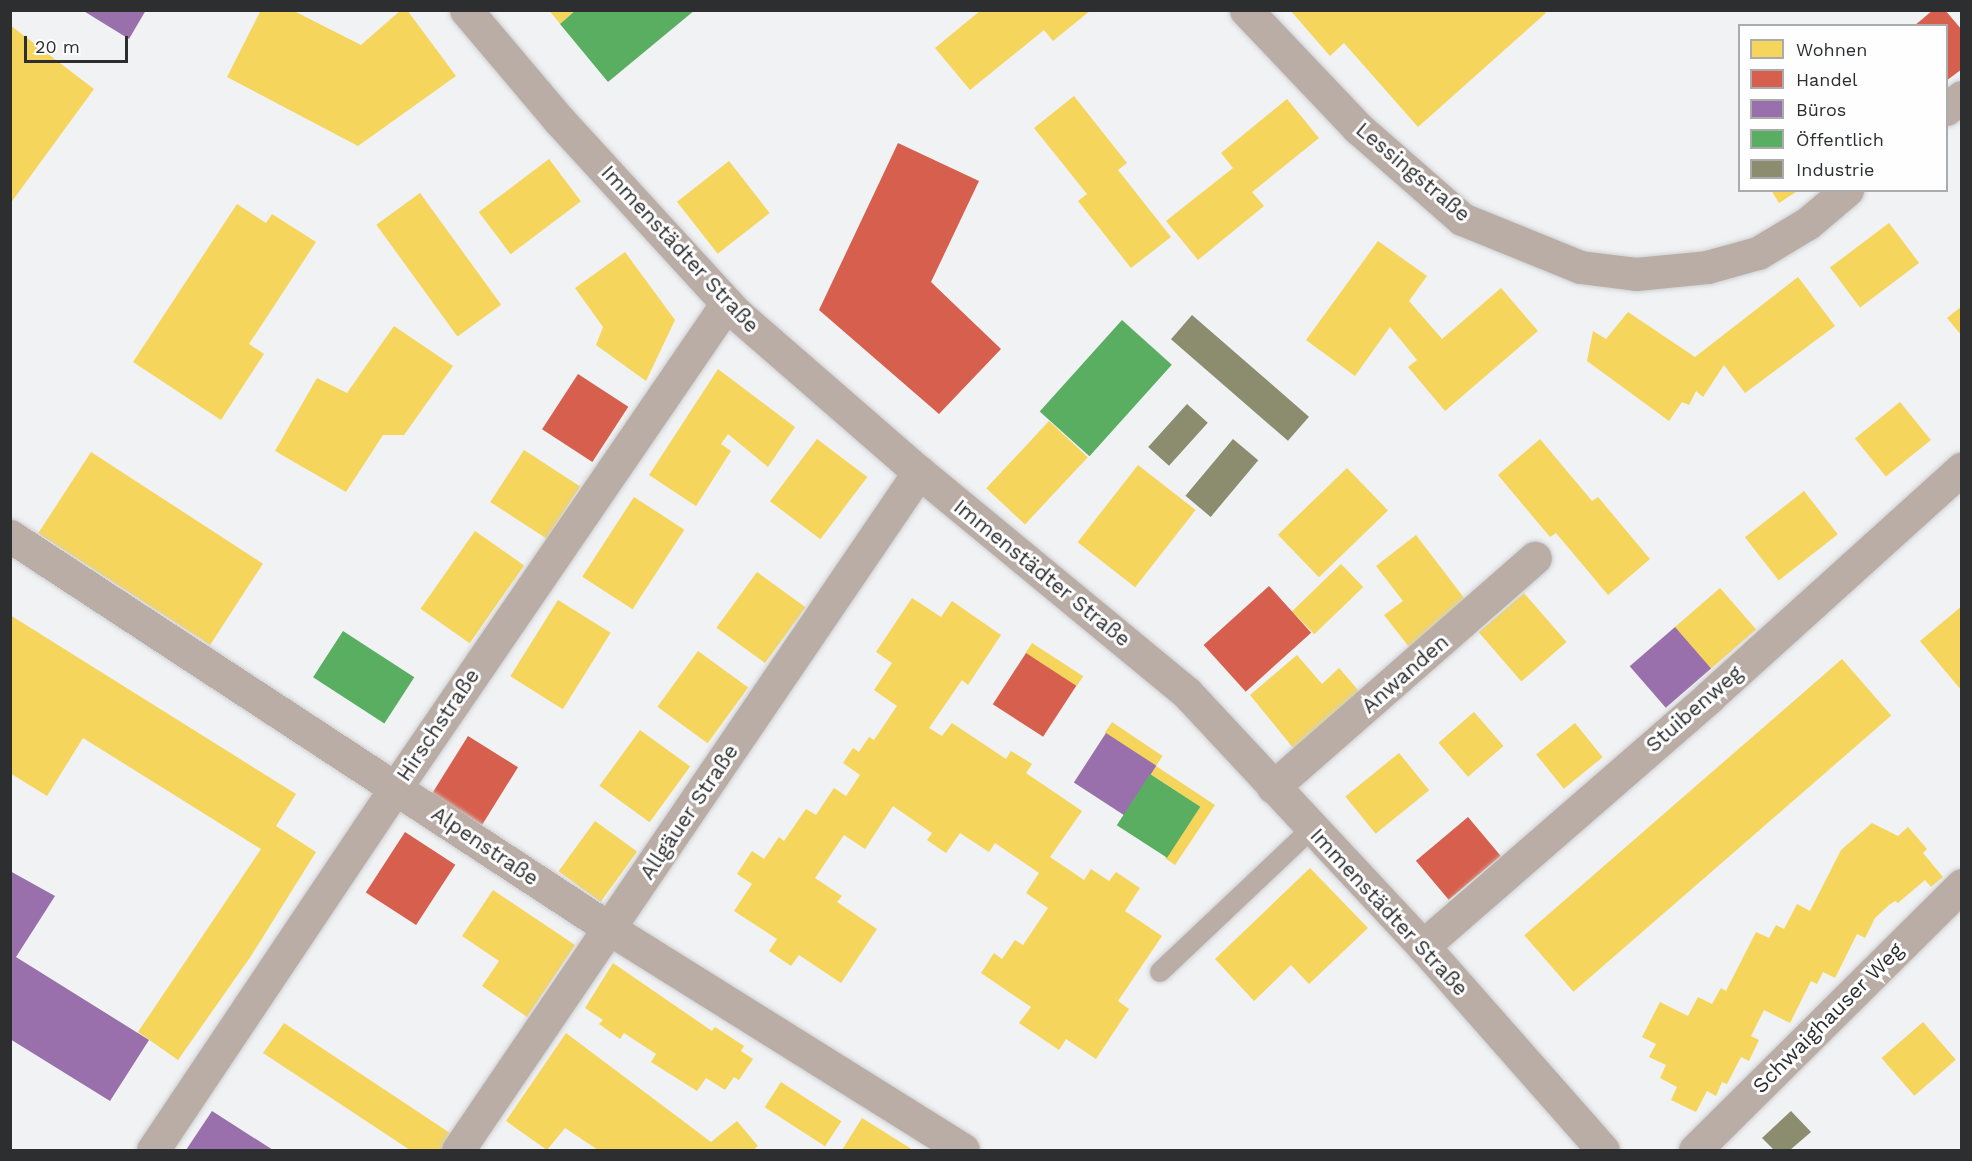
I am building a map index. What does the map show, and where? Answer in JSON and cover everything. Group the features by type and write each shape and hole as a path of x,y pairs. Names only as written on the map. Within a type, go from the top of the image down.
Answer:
{"street":[{"name":"Immenstädter Straße","path":"466,10 559,120 727,303 919,472 1187,693 1311,829 1423,946 1603,1150"},
{"name":"Lessingstraße","path":"1246,10 1358,128 1462,219 1580,267 1636,274 1707,267 1758,253 1808,223 1845,192"},
{"path":"1948,108 1962,97"},
{"name":"Hirschstraße","path":"153,1150 396,787 727,303"},
{"name":"Stuibenweg","path":"1423,946 1709,696 1962,468"},
{"name":"Allgäuer Straße","path":"458,1150 919,472"},
{"name":"Alpenstraße","path":"10,536 610,929 963,1150"},
{"name":"Anwanden","path":"1273,787 1535,558"},
{"name":"Schwaighauser Weg","path":"1695,1150 1962,885"}],"lane":[{"path":"1160,972 1311,829"}],"building: Wohnen":[{"path":"261,10 292,10 361,45 401,10 407,10 456,76 358,146 227,77"},
{"path":"549,10 576,10 560,24"},
{"path":"981,10 1091,10 1053,41 1044,30 970,90 935,48"},
{"path":"1290,10 1543,10 1546,13 1418,127 1344,43 1330,56"},
{"path":"10,25 94,89 10,204"},
{"path":"1074,96 1127,163 1118,170 1171,237 1131,268 1078,201 1087,194 1034,128"},
{"path":"1287,99 1319,138 1252,192 1264,206 1198,260 1166,221 1233,168 1221,153"},
{"path":"549,159 581,201 511,254 479,212"},
{"path":"729,161 770,213 718,254 677,202"},
{"path":"1772,192 1796,192 1779,203"},
{"path":"420,193 501,305 457,336 376,225"},
{"path":"237,204 266,223 272,214 316,242 249,344 264,354 221,420 133,362"},
{"path":"1889,223 1919,263 1860,307 1830,268"},
{"path":"1378,241 1427,276 1409,301 1442,339 1501,288 1538,331 1445,411 1408,367 1417,360 1390,327 1355,376 1306,340"},
{"path":"625,252 675,320 646,381 596,345 603,327 575,288"},
{"path":"1798,277 1835,326 1745,393 1724,365 1703,397 1696,391 1689,405 1682,402 1669,421 1587,361 1593,331 1606,339 1628,312 1695,357"},
{"path":"1962,306 1962,336 1947,318"},
{"path":"394,326 453,366 404,435 383,435 346,492 275,451 317,378 347,393"},
{"path":"718,369 795,427 768,467 728,434 721,444 731,451 696,506 649,475"},
{"path":"1900,402 1931,440 1886,477 1855,439"},
{"path":"1049,421 1088,457 1025,524 986,488"},
{"path":"817,439 867,477 820,539 770,501"},
{"path":"1540,439 1592,501 1598,497 1650,559 1608,595 1556,533 1550,537 1498,475"},
{"path":"524,450 580,486 546,538 490,502"},
{"path":"91,452 263,564 210,645 38,533"},
{"path":"1138,465 1196,510 1135,587 1078,542"},
{"path":"1347,468 1388,510 1319,577 1278,535"},
{"path":"1804,491 1838,534 1779,581 1745,537"},
{"path":"634,497 684,530 633,609 582,577"},
{"path":"475,531 524,565 470,643 421,609"},
{"path":"1416,535 1471,607 1413,652 1384,615 1403,601 1376,566"},
{"path":"1341,564 1363,587 1314,634 1292,611"},
{"path":"757,572 806,607 765,663 716,628"},
{"path":"1720,588 1756,630 1711,669 1675,627"},
{"path":"1524,593 1567,642 1521,681 1479,632"},
{"path":"912,598 941,617 952,601 1001,635 968,685 962,680 929,728 942,736 952,723 1006,759 1011,751 1032,764 1026,773 1082,811 1050,857 1084,880 1091,869 1109,881 1116,872 1140,888 1125,911 1162,936 1118,1001 1129,1009 1096,1059 1066,1039 1059,1050 1019,1023 1031,1007 981,973 994,953 1002,959 1015,940 1023,945 1048,908 1026,893 1039,873 995,843 989,852 960,833 946,853 927,840 932,833 893,806 865,849 844,835 815,878 842,896 837,902 877,929 841,983 799,955 791,966 769,951 777,939 734,911 752,884 737,874 752,851 764,859 779,837 784,841 806,809 816,815 834,788 846,796 860,775 843,763 853,748 859,752 869,737 874,740 897,706 874,690 892,663 876,652"},
{"path":"558,600 611,633 563,709 510,676"},
{"path":"1962,606 1962,691 1920,641"},
{"path":"10,615 296,794 276,826 316,852 251,956 178,1060 138,1032 261,849 83,738 47,796 10,773"},
{"path":"1032,643 1083,676 1077,686 1025,653"},
{"path":"698,651 748,687 708,743 657,707"},
{"path":"1297,655 1322,684 1339,668 1359,691 1294,749 1250,695"},
{"path":"1842,659 1891,716 1573,992 1524,935"},
{"path":"1474,712 1504,746 1468,777 1439,743"},
{"path":"1112,722 1163,756 1155,767 1105,733"},
{"path":"1575,723 1603,757 1564,789 1536,754"},
{"path":"640,730 690,766 650,822 599,786"},
{"path":"1399,753 1429,790 1376,834 1345,796"},
{"path":"1156,766 1215,805 1175,865 1165,858 1200,807 1150,774"},
{"path":"595,821 637,852 601,902 559,871"},
{"path":"1872,823 1898,836 1908,827 1927,849 1923,853 1943,877 1931,887 1925,880 1898,903 1895,901 1889,905 1875,918 1865,938 1857,934 1835,978 1823,972 1817,984 1811,981 1790,1023 1764,1010 1751,1036 1759,1040 1749,1061 1741,1057 1727,1084 1722,1082 1716,1096 1707,1091 1696,1112 1671,1100 1677,1087 1660,1078 1666,1065 1649,1057 1656,1044 1642,1037 1660,1002 1688,1016 1698,997 1712,1004 1721,988 1726,991 1756,932 1769,938 1776,925 1784,929 1797,904 1810,911 1841,850"},
{"path":"1310,868 1368,928 1309,984 1291,965 1254,1001 1215,959"},
{"path":"493,890 575,945 527,1017 482,986 499,961 462,936"},
{"path":"613,963 712,1031 715,1027 744,1046 741,1051 753,1059 739,1080 734,1077 725,1090 706,1078 697,1091 651,1062 656,1054 624,1033 620,1039 599,1024 603,1020 585,1008"},
{"path":"1923,1022 1956,1060 1914,1096 1881,1058"},
{"path":"284,1023 453,1135 443,1150 410,1150 263,1053"},
{"path":"566,1033 711,1142 737,1121 758,1146 753,1150 598,1150 565,1128 547,1150 506,1121"},
{"path":"781,1082 841,1121 825,1146 765,1107"},
{"path":"862,1118 913,1150 842,1150"}],"building: Handel":[{"path":"1933,10 1945,10 1962,30 1962,69 1948,80 1948,24 1916,24"},
{"path":"898,143 979,181 931,282 1001,349 939,414 819,310"},
{"path":"578,374 628,407 592,462 542,429"},
{"path":"1269,586 1311,633 1246,692 1204,645"},
{"path":"1026,653 1076,686 1043,737 993,704"},
{"path":"468,736 518,767 482,825 432,794"},
{"path":"1468,817 1501,856 1449,900 1416,861"},
{"path":"405,832 455,865 416,925 366,892"}],"building: Büros":[{"path":"82,10 146,10 129,39"},
{"path":"1675,627 1711,669 1666,708 1630,666"},
{"path":"1106,733 1156,766 1124,815 1074,782"},
{"path":"10,871 55,896 16,957 149,1040 110,1101 10,1039"},
{"path":"212,1111 273,1150 186,1150"}],"building: Öffentlich":[{"path":"576,10 695,10 608,82 560,24"},
{"path":"1122,320 1172,365 1089,456 1040,411"},
{"path":"343,631 414,677 384,723 313,677"},
{"path":"1150,774 1200,807 1167,858 1117,825"}],"building: Industrie":[{"path":"1192,315 1309,417 1288,441 1171,339"},
{"path":"1187,404 1208,423 1169,466 1148,447"},
{"path":"1233,439 1258,460 1211,517 1185,496"},
{"path":"1791,1111 1811,1132 1790,1150 1774,1150 1762,1138"}]}
